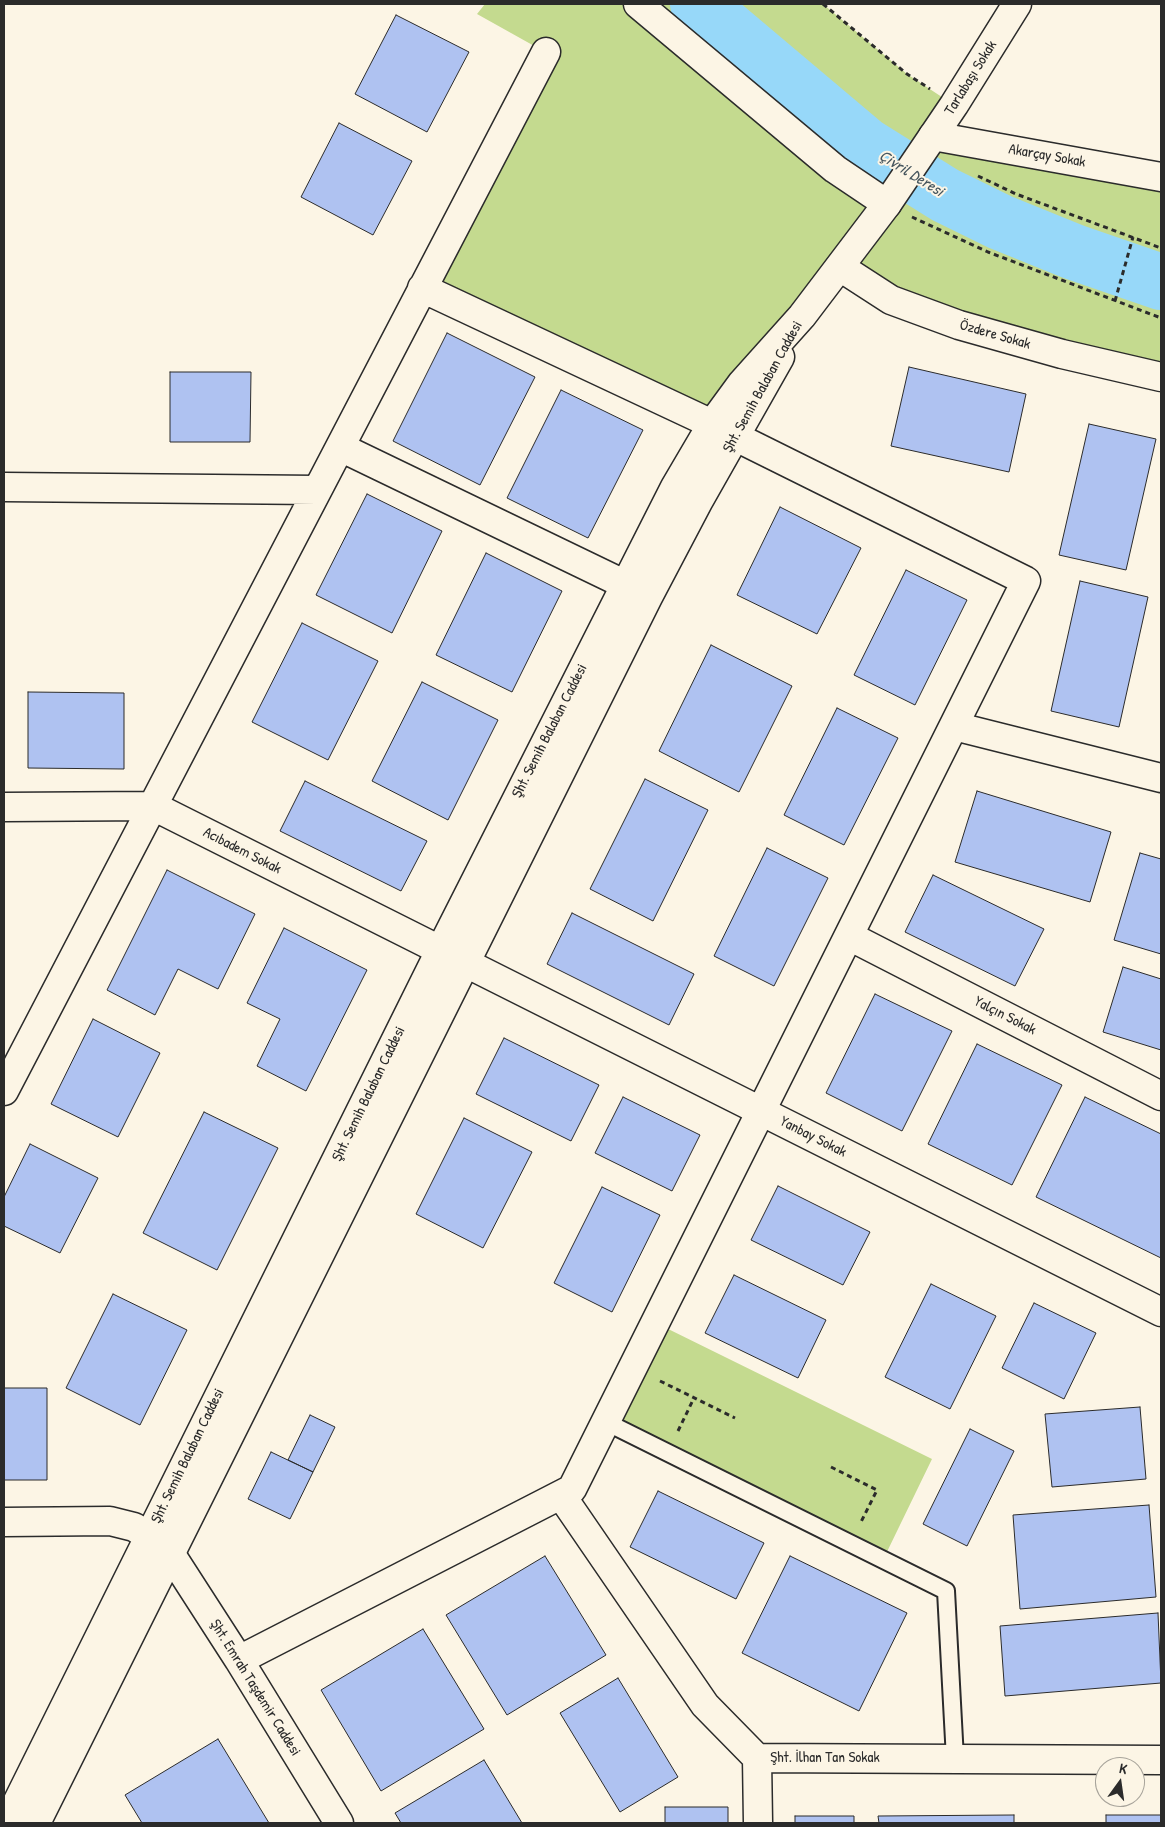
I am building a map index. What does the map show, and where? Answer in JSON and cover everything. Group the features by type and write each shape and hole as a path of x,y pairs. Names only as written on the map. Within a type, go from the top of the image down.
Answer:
{"street":[{"path":"638,4 836,169 890,200"},
{"name":"Tarlabaşı Sokak","path":"802,316 890,200 954,105 1017,4"},
{"path":"4,1091 546,52"},
{"name":"Akarçay Sokak","path":"928,144 1161,177"},
{"name":"Özdere Sokak","path":"840,267 891,300 959,325 1062,354 1161,378"},
{"path":"422,288 712,424"},
{"name":"Şht. Semih Balaban Caddesi","path":"6,1823 440,951 624,584 675,487 712,424 742,384 802,316"},
{"name":"Şht. Semih Balaban Caddesi","path":"36,1823 648,597 699,500 736,437 802,316"},
{"path":"239,1660 572,1489 1026,581 736,437"},
{"path":"340,447 624,584"},
{"path":"4,487 317,490"},
{"path":"954,726 1161,778"},
{"name":"Acıbadem Sokak","path":"4,807 152,806 465,963"},
{"name":"Yalçın Sokak","path":"849,936 1161,1096"},
{"name":"Yanbay Sokak","path":"465,963 1161,1312"},
{"name":"Şht. İlhan Tan Sokak","path":"561,1495 705,1705 757,1758 1161,1760"},
{"name":"Şht. Emrah Taşdemir Caddesi","path":"4,1522 110,1521 134,1527 170,1553 239,1660 339,1823"},
{"path":"757,1758 758,1823"}],"lane":[{"path":"606,1422 946,1591 956,1759"}],"path":[{"path":"823,4 907,74 954,105"},
{"path":"975,175 1016,194 1161,248"},
{"path":"890,200 925,224 988,252 1161,318"},
{"path":"1115,301 1133,237"},
{"path":"634,1368 735,1418"},
{"path":"667,1452 694,1398"},
{"path":"831,1467 877,1490 850,1543"}],"green space":[{"path":"485,4 823,4 907,74 954,105 934,135 1161,177 1161,377 1062,354 840,267 712,424 422,288 545,52 477,14"},
{"path":"656,1323 932,1459 883,1560 606,1422"}],"building":[{"path":"396,15 469,52 427,132 355,94"},
{"path":"339,123 412,161 373,235 301,197"},
{"path":"447,333 535,377 480,485 393,441"},
{"path":"909,367 1026,394 1009,472 891,446"},
{"path":"170,372 251,372 250,442 170,442"},
{"path":"561,390 643,430 588,538 507,498"},
{"path":"1089,424 1156,439 1126,570 1059,555"},
{"path":"367,494 442,531 392,633 316,595"},
{"path":"780,507 861,548 817,634 737,595"},
{"path":"486,553 562,591 512,692 436,655"},
{"path":"906,570 967,600 915,705 854,675"},
{"path":"1080,581 1148,597 1119,727 1051,711"},
{"path":"302,623 378,661 328,760 252,722"},
{"path":"711,645 792,686 739,792 659,751"},
{"path":"422,682 498,720 448,820 372,781"},
{"path":"28,692 124,693 124,769 28,768"},
{"path":"837,708 898,738 844,845 784,815"},
{"path":"645,779 708,810 653,921 590,889"},
{"path":"305,781 427,841 401,891 280,831"},
{"path":"977,791 1111,832 1090,902 955,862"},
{"path":"767,848 828,878 774,986 714,956"},
{"path":"1140,853 1161,859 1161,954 1114,940"},
{"path":"167,870 255,914 218,989 178,969 155,1015 107,990"},
{"path":"933,875 1044,929 1015,986 905,932"},
{"path":"572,913 694,974 669,1025 547,964"},
{"path":"284,928 367,970 306,1091 257,1066 280,1019 247,1003"},
{"path":"1123,967 1161,979 1161,1050 1103,1032"},
{"path":"875,994 952,1031 902,1131 826,1093"},
{"path":"93,1019 160,1053 118,1137 51,1104"},
{"path":"504,1038 599,1085 571,1141 476,1094"},
{"path":"977,1044 1062,1085 1012,1185 928,1144"},
{"path":"623,1097 700,1135 672,1191 595,1153"},
{"path":"1085,1097 1161,1134 1161,1258 1036,1197"},
{"path":"204,1112 278,1148 217,1270 143,1233"},
{"path":"464,1118 532,1152 483,1248 416,1214"},
{"path":"30,1144 98,1178 60,1253 4,1226 4,1197"},
{"path":"778,1186 870,1232 843,1285 751,1240"},
{"path":"602,1187 660,1215 612,1312 554,1283"},
{"path":"734,1275 826,1320 798,1378 705,1333"},
{"path":"931,1284 996,1316 950,1409 885,1377"},
{"path":"113,1294 187,1330 140,1425 66,1388"},
{"path":"1034,1303 1096,1333 1064,1399 1002,1368"},
{"path":"4,1388 47,1388 47,1480 4,1480"},
{"path":"1140,1407 1146,1479 1052,1487 1045,1414"},
{"path":"310,1415 335,1427 313,1472 288,1460"},
{"path":"970,1429 1014,1451 967,1546 923,1524"},
{"path":"271,1452 313,1472 290,1519 248,1499"},
{"path":"658,1491 764,1543 736,1599 630,1547"},
{"path":"1149,1505 1156,1597 1020,1609 1013,1515"},
{"path":"545,1556 606,1655 507,1715 446,1615"},
{"path":"790,1556 907,1613 859,1711 742,1653"},
{"path":"1158,1613 1161,1683 1005,1696 1000,1626"},
{"path":"423,1629 484,1729 381,1791 321,1690"},
{"path":"618,1678 678,1777 620,1812 560,1713"},
{"path":"218,1739 269,1823 142,1823 125,1795"},
{"path":"484,1760 522,1823 401,1823 395,1813"},
{"path":"665,1807 728,1807 728,1823 665,1823"},
{"path":"1014,1815 1014,1823 879,1823 878,1816"},
{"path":"1106,1815 1161,1815 1161,1823 1106,1823"},
{"path":"795,1816 854,1816 854,1823 795,1823"}],"waterway":[{"name":"Çivril Deresi","path":"698,4 865,145 945,195 1000,222 1074,252 1161,282"}]}
